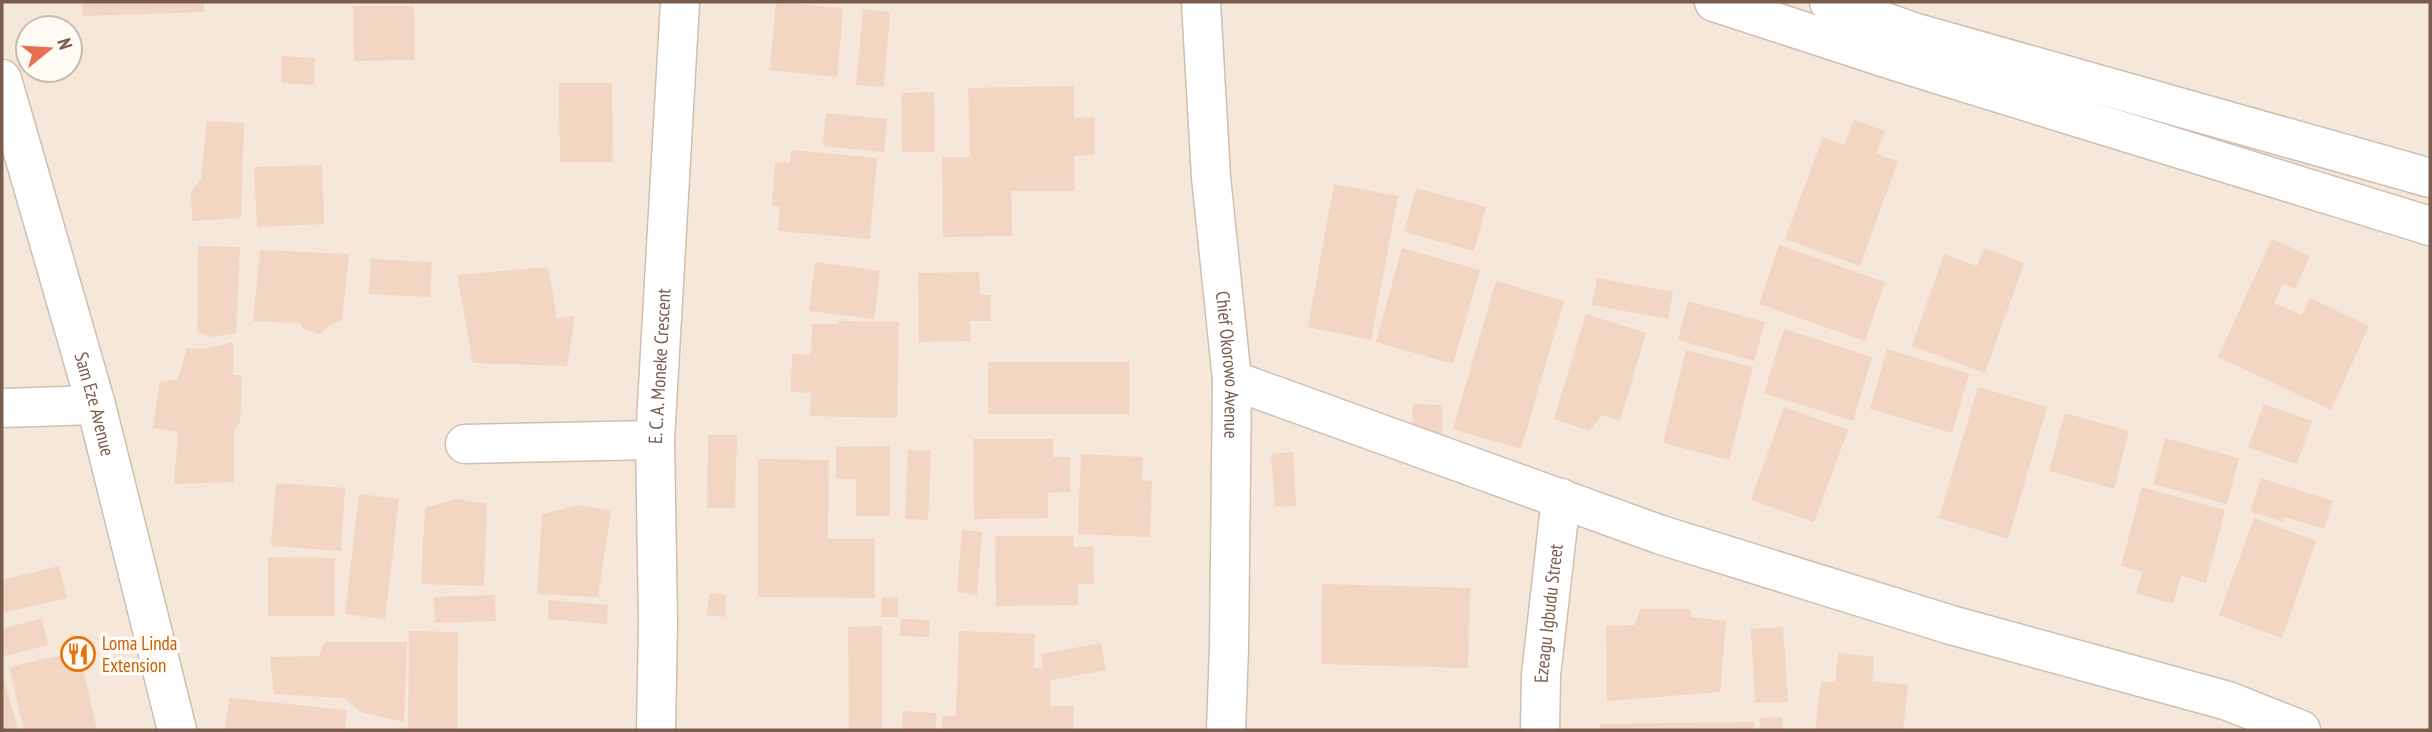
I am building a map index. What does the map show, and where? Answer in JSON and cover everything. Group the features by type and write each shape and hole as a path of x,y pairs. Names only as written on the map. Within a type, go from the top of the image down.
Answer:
{"street":[{"name":"E. C. A. Moneke Crescent","path":"656,730 658,623 654,440 680,2"},
{"name":"Chief Okorowo Avenue","path":"1201,2 1210,177 1232,380 1226,730"},
{"path":"1714,2 1898,62 2430,226"},
{"path":"1829,2 1913,32 2430,178"},
{"name":"Sam Eze Avenue","path":"2,79 96,405 177,730"},
{"path":"1232,380 1661,535 1951,625 2228,701 2301,730"},
{"path":"2,408 96,405"},
{"path":"466,444 654,440"},
{"name":"Ezeagu Igbudu Street","path":"1540,730 1541,675 1561,498"}],"shaded area":[{"path":"2,2 2430,2 2430,730 2,730"}],"building":[{"path":"82,2 204,2 204,12 83,14"},
{"path":"776,2 843,8 837,77 770,70"},
{"path":"353,6 414,6 415,60 354,61"},
{"path":"863,9 890,12 884,87 856,85"},
{"path":"282,56 315,58 314,85 281,83"},
{"path":"559,83 612,83 613,162 560,162"},
{"path":"1074,86 1074,118 1095,117 1095,155 1074,156 1075,191 1011,191 1012,236 943,237 942,157 970,157 968,88"},
{"path":"934,92 935,152 902,152 901,93"},
{"path":"826,113 887,119 884,152 823,146"},
{"path":"1854,120 1885,131 1876,154 1898,161 1860,266 1785,239 1823,137 1844,145"},
{"path":"207,121 244,123 241,218 192,221 191,191 201,179"},
{"path":"791,150 877,158 870,239 778,231 780,207 772,206 775,162 790,163"},
{"path":"322,165 324,224 257,227 254,167"},
{"path":"1334,184 1398,196 1371,340 1308,327"},
{"path":"1416,188 1486,207 1474,251 1404,232"},
{"path":"2272,239 2310,256 2295,289 2283,284 2274,303 2302,315 2310,298 2369,326 2331,410 2218,357"},
{"path":"1779,245 1885,282 1865,341 1759,304"},
{"path":"198,246 240,247 236,333 211,337 197,331"},
{"path":"1402,248 1480,270 1453,364 1376,342"},
{"path":"1984,248 2024,263 1985,373 1912,346 1944,254 1977,266"},
{"path":"260,250 349,254 342,320 320,334 303,329 300,323 253,321"},
{"path":"371,259 432,262 430,297 369,294"},
{"path":"815,262 880,271 874,319 809,311"},
{"path":"548,267 557,318 575,316 567,366 473,363 457,275"},
{"path":"979,272 980,295 991,295 991,321 970,321 971,341 919,342 918,273"},
{"path":"1597,278 1673,292 1668,319 1592,305"},
{"path":"1496,281 1564,301 1521,449 1453,429"},
{"path":"1688,301 1765,322 1754,361 1678,340"},
{"path":"1586,314 1646,333 1620,421 1602,415 1590,431 1554,419"},
{"path":"838,321 899,322 897,418 810,416 811,393 791,392 792,354 811,355 812,324 838,324"},
{"path":"1784,329 1872,357 1853,421 1764,393"},
{"path":"233,342 233,375 242,375 240,422 234,430 234,482 174,484 178,432 153,428 160,382 178,379 187,348 204,349"},
{"path":"1887,349 1969,374 1952,433 1870,409"},
{"path":"1686,350 1753,367 1729,460 1663,443"},
{"path":"988,362 1129,362 1129,414 988,414"},
{"path":"1978,387 2047,407 2008,539 1939,518"},
{"path":"1413,404 1443,405 1442,433 1412,431"},
{"path":"2264,404 2312,421 2297,464 2248,447"},
{"path":"1784,407 1848,430 1814,522 1751,500"},
{"path":"2065,413 2129,431 2114,489 2049,471"},
{"path":"708,435 737,435 735,508 707,508"},
{"path":"2165,438 2239,458 2227,504 2153,484"},
{"path":"973,439 1053,439 1053,457 1070,457 1070,492 1048,493 1048,518 974,519"},
{"path":"890,446 890,516 856,516 856,479 836,479 836,447"},
{"path":"908,450 931,451 928,520 905,519"},
{"path":"1293,452 1296,506 1275,507 1271,454"},
{"path":"1081,454 1143,457 1142,480 1152,481 1150,537 1078,534"},
{"path":"758,459 829,460 828,539 875,539 875,598 758,597"},
{"path":"2261,478 2333,501 2324,529 2284,517 2283,522 2250,511"},
{"path":"276,483 345,488 341,551 271,546"},
{"path":"2142,487 2225,510 2206,583 2181,576 2173,604 2136,593 2142,572 2121,566"},
{"path":"359,494 399,499 385,619 345,614"},
{"path":"457,499 487,504 484,586 421,584 425,508"},
{"path":"580,505 611,511 598,597 537,594 542,514"},
{"path":"2254,518 2316,541 2282,638 2219,615"},
{"path":"962,530 982,532 977,595 957,592"},
{"path":"995,536 1073,536 1074,547 1093,547 1094,584 1078,584 1078,605 996,606"},
{"path":"268,557 335,558 335,616 268,616"},
{"path":"59,566 67,598 2,613 2,580"},
{"path":"1322,584 1470,588 1468,668 1321,664"},
{"path":"709,593 726,595 725,617 707,615"},
{"path":"495,595 496,621 435,623 434,597"},
{"path":"882,597 898,598 898,617 881,617"},
{"path":"549,600 608,605 607,624 548,619"},
{"path":"1640,609 1691,609 1691,617 1726,621 1720,692 1607,701 1606,626 1635,625"},
{"path":"42,618 48,645 2,657 2,629"},
{"path":"901,619 930,620 929,637 900,636"},
{"path":"882,626 882,730 849,730 848,627"},
{"path":"1783,627 1788,702 1755,703 1751,629"},
{"path":"409,631 458,632 457,730 408,730"},
{"path":"959,631 1035,634 1034,668 1043,668 1041,654 1101,643 1106,670 1051,680 1050,706 1074,706 1073,730 942,730 942,716 956,716"},
{"path":"325,642 407,642 404,722 363,713 343,698 274,694 270,657 319,656"},
{"path":"79,651 97,730 24,730 9,667"},
{"path":"1838,653 1874,657 1872,681 1908,685 1903,730 1815,730 1821,681 1835,683"},
{"path":"3,675 18,730 2,730"},
{"path":"229,698 347,710 345,730 225,730"},
{"path":"903,711 936,713 936,730 902,730"},
{"path":"1782,717 1783,730 1760,730 1760,718"},
{"path":"1754,722 1754,730 1600,730 1600,724"}],"place":[{"name":"Loma Linda Extension","path":"78,654"}]}
